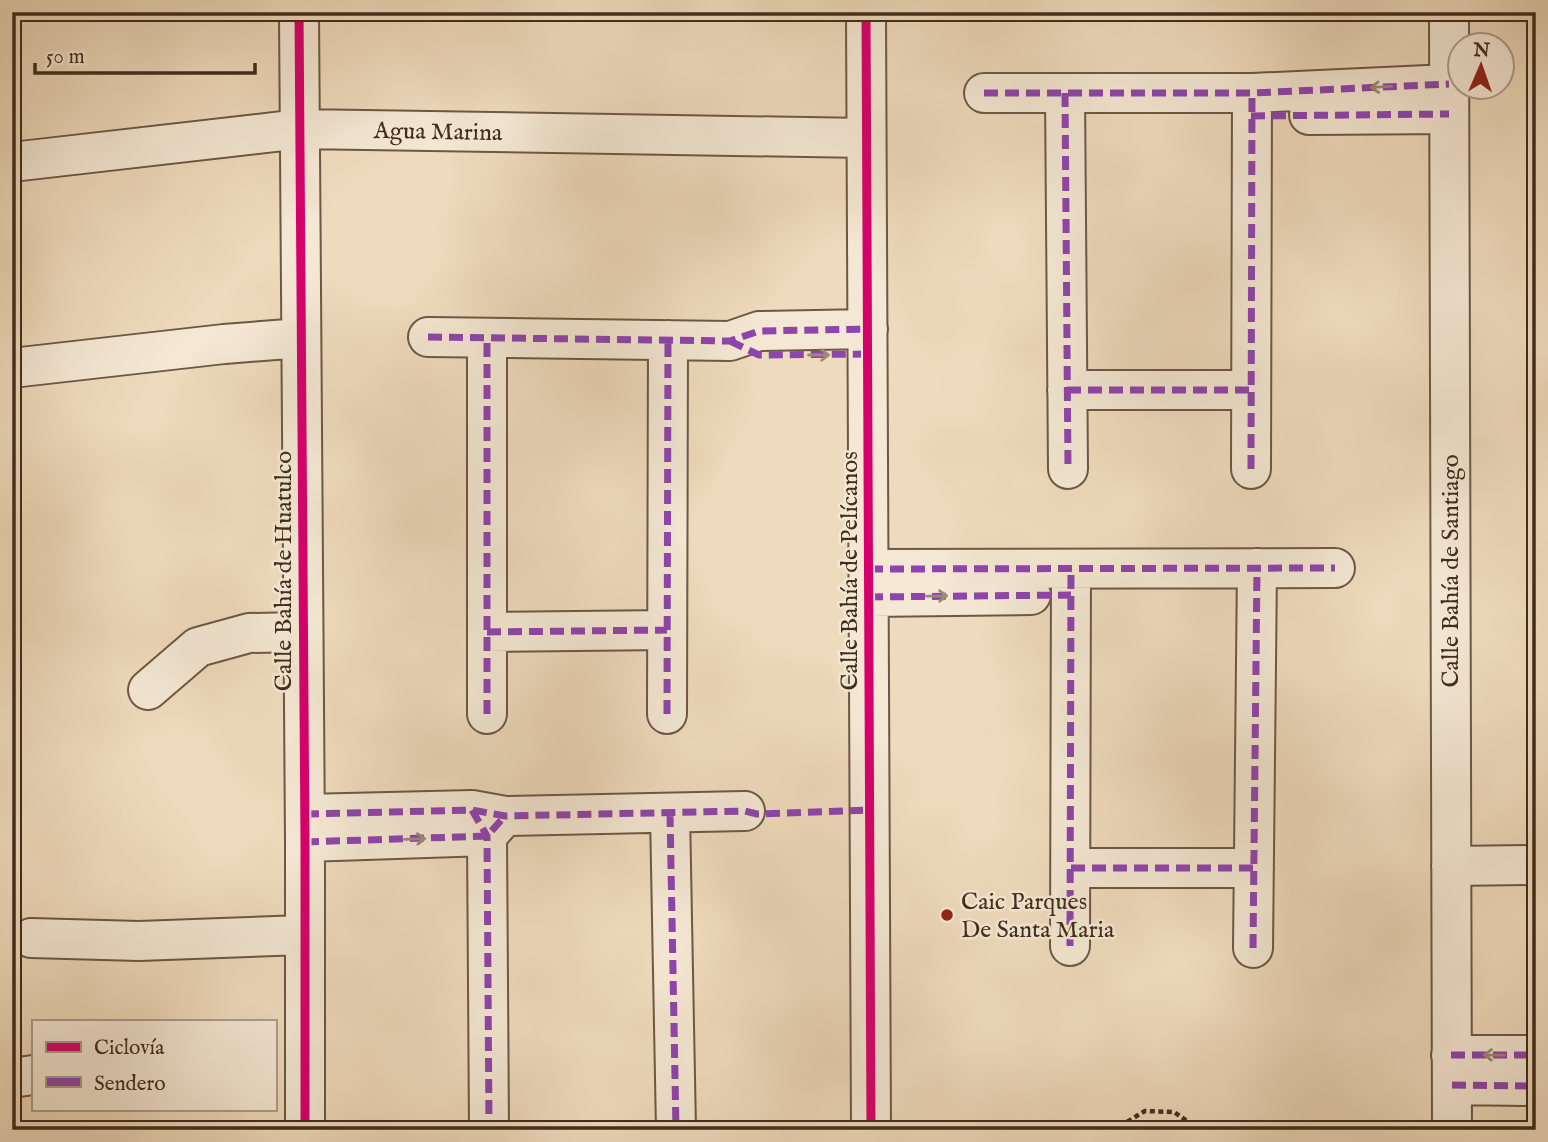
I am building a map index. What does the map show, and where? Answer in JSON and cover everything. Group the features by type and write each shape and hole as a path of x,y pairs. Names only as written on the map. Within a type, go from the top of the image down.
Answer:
{"street":[{"name":"Calle Bahía de Huatulco","path":"299,12 305,828 303,935 290,1044 305,1130"},
{"name":"Calle Bahía de Pelícanos","path":"866,12 871,1130"},
{"name":"Calle Bahía de Santiago","path":"1449,12 1449,32"},
{"path":"984,93 1065,93 1251,104 1446,99"},
{"path":"1065,93 1068,469"},
{"name":"Calle Bahía de Santiago","path":"1449,102 1452,1130"},
{"path":"1251,104 1251,469"},
{"name":"Agua Marina","path":"12,162 300,129 866,138"},
{"path":"428,337 730,341 759,355 868,342"},
{"path":"12,368 301,338"},
{"path":"487,338 487,714"},
{"path":"667,714 668,340"},
{"path":"1067,390 1251,390"},
{"path":"869,583 1071,582 1257,568 1335,568"},
{"path":"1253,948 1257,568"},
{"path":"1070,946 1071,582"},
{"path":"487,632 667,630"},
{"path":"148,690 198,647 249,633 302,632"},
{"path":"305,828 745,811"},
{"path":"670,813 676,1130"},
{"path":"488,821 489,1130"},
{"path":"1451,866 1536,865"},
{"path":"1071,867 1254,868"},
{"path":"31,938 139,941 303,935"},
{"path":"1451,1070 1536,1055"},
{"path":"1451,1070 1536,1086"},
{"path":"12,1078 32,1075"}],"path":[{"path":"1120,1126 1145,1111 1174,1112 1200,1130"}],"marked path":[{"path":"984,93 1252,93 1446,84"},
{"path":"1065,93 1068,469"},
{"path":"1251,469 1252,93"},
{"path":"1251,116 1449,114"},
{"path":"428,337 730,341 759,331 868,329"},
{"path":"487,338 487,714"},
{"path":"667,714 668,340"},
{"path":"730,341 759,355 868,354"},
{"path":"1067,390 1251,390"},
{"path":"1253,948 1257,568"},
{"path":"869,569 1335,568"},
{"path":"1070,946 1071,569"},
{"path":"869,597 1071,595"},
{"path":"487,632 667,630"},
{"path":"472,810 487,836 489,1130"},
{"path":"305,814 472,810 505,816 745,811 757,814 870,810"},
{"path":"670,813 676,1130"},
{"path":"305,842 487,836 505,816"},
{"path":"1071,868 1254,868"},
{"path":"1451,1055 1536,1055"},
{"path":"1452,1085 1536,1086"}],"cycle path":[{"path":"299,12 305,1130"},
{"path":"866,12 871,1130"}],"place":[{"name":"Caic Parques De Santa Maria","path":"947,915"}]}
